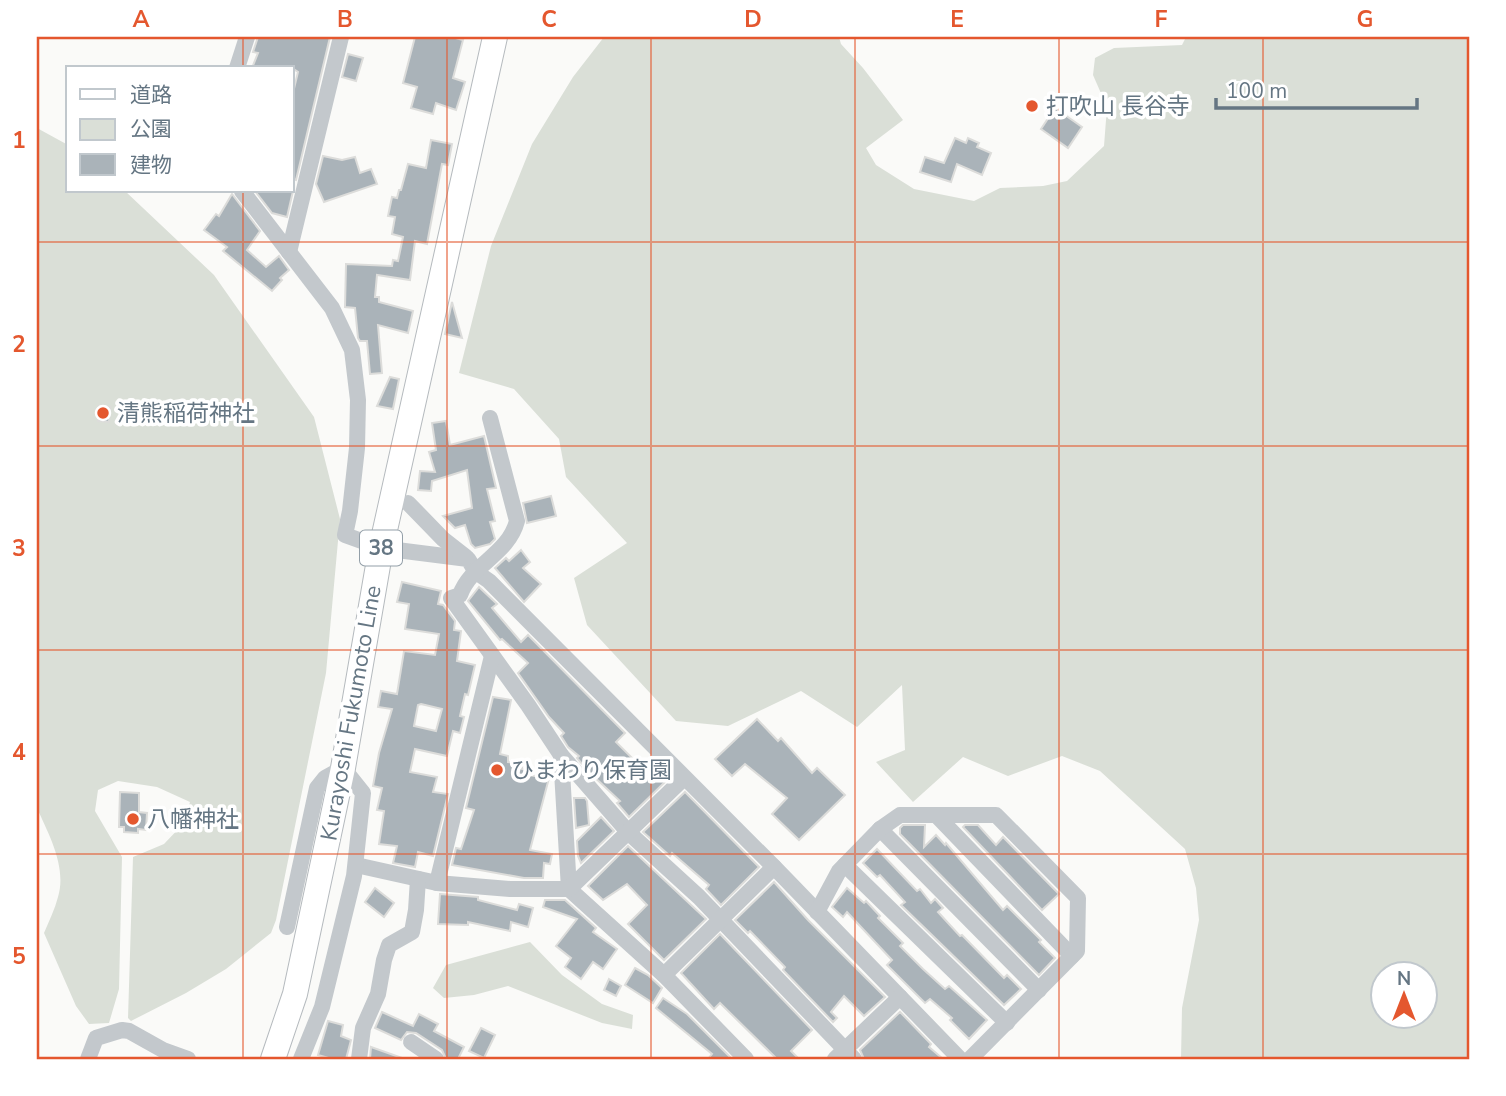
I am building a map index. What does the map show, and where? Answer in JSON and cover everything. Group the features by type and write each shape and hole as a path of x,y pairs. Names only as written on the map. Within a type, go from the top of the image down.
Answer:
{"main road":[{"name":"Kurayoshi Fukumoto Line","path":"274,1059 295,994 343,768 381,548 495,37"}],"street":[{"path":"238,66 247,37"},
{"path":"289,252 341,37"},
{"path":"243,192 332,308 352,350 358,400 357,448 345,535 381,548 472,565"},
{"path":"490,418 517,521 513,536 472,565 460,596 451,598 561,755 629,833 722,920 844,1056 900,997"},
{"path":"408,503 774,867 960,1059"},
{"path":"437,883 492,656"},
{"path":"561,755 569,889"},
{"path":"287,927 317,788 325,779 343,768 363,793 356,864 322,1007 300,1059"},
{"path":"569,889 684,779"},
{"path":"817,912 845,864 880,829 900,815 996,815 1078,898 1077,951 970,1059"},
{"path":"937,817 1073,956"},
{"path":"880,829 1039,990"},
{"path":"356,864 437,883 510,889 569,889 664,975 746,1059"},
{"path":"845,864 1007,1023"},
{"path":"664,975 774,867"},
{"path":"359,1059 363,1028 378,994 389,945 412,932 418,879"},
{"path":"88,1059 96,1038 122,1030 129,1031 163,1051 188,1059"},
{"path":"411,1042 436,1059"}],"green space":[{"path":"604,37 839,37 841,44 903,120 866,148 876,165 914,189 974,201 1000,188 1043,186 1067,181 1104,146 1107,107 1093,75 1095,58 1114,48 1182,45 1186,37 1469,37 1469,1059 1181,1059 1182,1008 1199,920 1196,888 1185,849 1100,771 1062,756 1008,776 963,757 913,802 876,762 905,750 902,685 857,727 801,691 728,726 676,721 587,625 574,578 627,543 566,477 559,439 514,389 459,373 491,246 532,144 573,77"},
{"path":"37,128 66,144 66,192 126,192 214,275 314,417 340,519 326,673 276,920 271,933 226,969 131,1021 128,1018 133,857 164,844 184,823 190,802 157,787 118,781 98,790 95,811 122,857 119,989 109,1023 89,1024 76,1006 44,933 58,897 60,874 55,851 37,808"},
{"path":"530,942 562,975 602,1004 633,1015 632,1029 602,1023 508,986 474,995 444,998 433,988 446,965"}],"building":[{"path":"258,37 330,37 296,180 294,89 298,72 294,66 253,66 258,53 253,52"},
{"path":"415,37 452,37 463,40 453,78 465,82 456,110 436,103 433,114 411,108 417,87 403,83"},
{"path":"348,54 363,58 356,81 342,77"},
{"path":"1055,108 1082,127 1068,148 1041,129"},
{"path":"955,138 966,143 968,138 979,143 977,147 991,153 982,175 957,164 951,182 920,172 925,157 944,163"},
{"path":"431,140 452,144 448,165 442,164 427,244 415,241 410,280 377,275 375,297 379,297 379,302 413,311 408,333 378,325 382,373 370,374 367,341 360,341 358,338 355,308 345,307 346,264 392,266 393,260 398,261 403,237 392,234 395,217 388,216 392,197 397,198 401,190 408,164 426,168"},
{"path":"323,156 342,160 355,157 360,173 371,169 377,184 324,202 316,184"},
{"path":"256,192 293,192 287,217 272,213"},
{"path":"232,194 260,231 247,250 266,267 279,256 289,270 272,291 223,251 227,247 204,230 216,214 219,216"},
{"path":"452,302 462,338 445,334"},
{"path":"390,377 399,379 393,409 377,406"},
{"path":"99,406 110,407 109,422 98,421"},
{"path":"446,421 450,445 484,436 496,488 487,489 495,521 490,522 495,539 490,544 475,548 465,525 455,528 443,516 472,508 467,470 432,481 431,491 418,490 420,471 435,472 429,452 436,450 432,423"},
{"path":"551,496 556,516 527,523 523,503"},
{"path":"521,550 530,562 523,568 541,584 524,602 495,568 506,558 509,561"},
{"path":"402,582 441,591 438,604 443,605 455,621 454,630 461,631 457,661 475,665 460,716 464,717 460,733 453,731 447,756 415,749 410,772 437,777 433,792 448,794 433,856 418,852 415,867 393,863 397,846 379,844 384,811 377,810 382,788 373,786 392,709 378,707 381,691 397,694 404,651 435,655 439,634 405,629 409,604 397,602","holes":["418,705 442,709 436,731 414,726"]},
{"path":"479,587 497,604 492,608 521,642 528,635 625,733 616,742 643,769 651,758 670,777 629,817 617,803 620,801 589,772 577,758 579,756 568,747 561,736 564,733 549,717 518,673 528,663 500,640 468,601"},
{"path":"493,697 511,700 500,754 508,756 508,762 523,764 522,769 528,770 527,775 549,778 530,850 552,854 550,864 544,863 543,878 524,878 452,865 456,848 461,849 474,810 466,808"},
{"path":"757,719 778,741 781,738 812,773 817,768 845,795 799,840 772,814 787,798 745,764 732,776 715,759"},
{"path":"120,792 139,793 139,812 147,813 146,830 138,829 138,833 124,832 124,827 119,827"},
{"path":"685,792 759,867 721,905 706,889 709,885 643,832"},
{"path":"574,798 585,798 587,801 589,825 576,828"},
{"path":"601,817 614,831 581,863 577,841"},
{"path":"903,825 925,825 924,847 936,835 945,845 946,843 1003,910 1007,906 1041,940 1039,942 1055,958 1039,975 900,834"},
{"path":"978,825 996,845 1003,837 1059,894 1042,910 963,827"},
{"path":"628,846 706,919 664,960 628,924 647,905 627,884 603,900 588,886"},
{"path":"877,849 917,891 920,889 931,903 935,899 943,908 938,912 960,936 962,935 1004,978 1007,975 1021,989 1004,1005 901,905 905,902 880,875 877,877 863,863"},
{"path":"774,882 885,997 864,1016 844,996 831,1012 837,1018 833,1022 783,970 785,967 750,931 748,933 735,920"},
{"path":"375,888 394,903 384,917 365,902"},
{"path":"847,888 864,903 866,901 880,916 878,918 903,943 900,946 923,969 945,989 949,986 987,1020 969,1039 950,1020 952,1018 930,999 925,1003 887,965 892,960 847,912 843,917 832,907"},
{"path":"440,894 478,897 478,900 517,910 519,904 533,908 528,927 511,922 510,931 468,922 468,925 438,924"},
{"path":"545,900 565,900 596,928 593,932 617,949 603,969 593,962 581,979 565,967 571,958 556,946 577,919 543,907"},
{"path":"720,934 812,1030 791,1051 799,1059 777,1059 720,1003 714,1009 681,973"},
{"path":"635,968 648,975 662,988 653,1003 625,985"},
{"path":"609,979 621,986 616,996 604,990"},
{"path":"663,998 687,1014 732,1059 708,1059 712,1054 656,1008"},
{"path":"382,1012 413,1026 419,1014 438,1024 434,1031 464,1047 458,1059 446,1059 442,1050 416,1033 407,1032 401,1040 375,1028"},
{"path":"900,1012 931,1044 929,1047 943,1059 864,1059 860,1050"},
{"path":"328,1021 343,1025 341,1036 351,1040 346,1059 318,1055"},
{"path":"481,1028 495,1035 484,1058 469,1051"},
{"path":"371,1047 402,1058 402,1059 370,1059"}],"place":[{"name":"打吹山 長谷寺","path":"1032,106"},
{"name":"清熊稲荷神社","path":"103,413"},
{"name":"ひまわり保育園","path":"497,770"},
{"name":"八幡神社","path":"133,819"}]}
